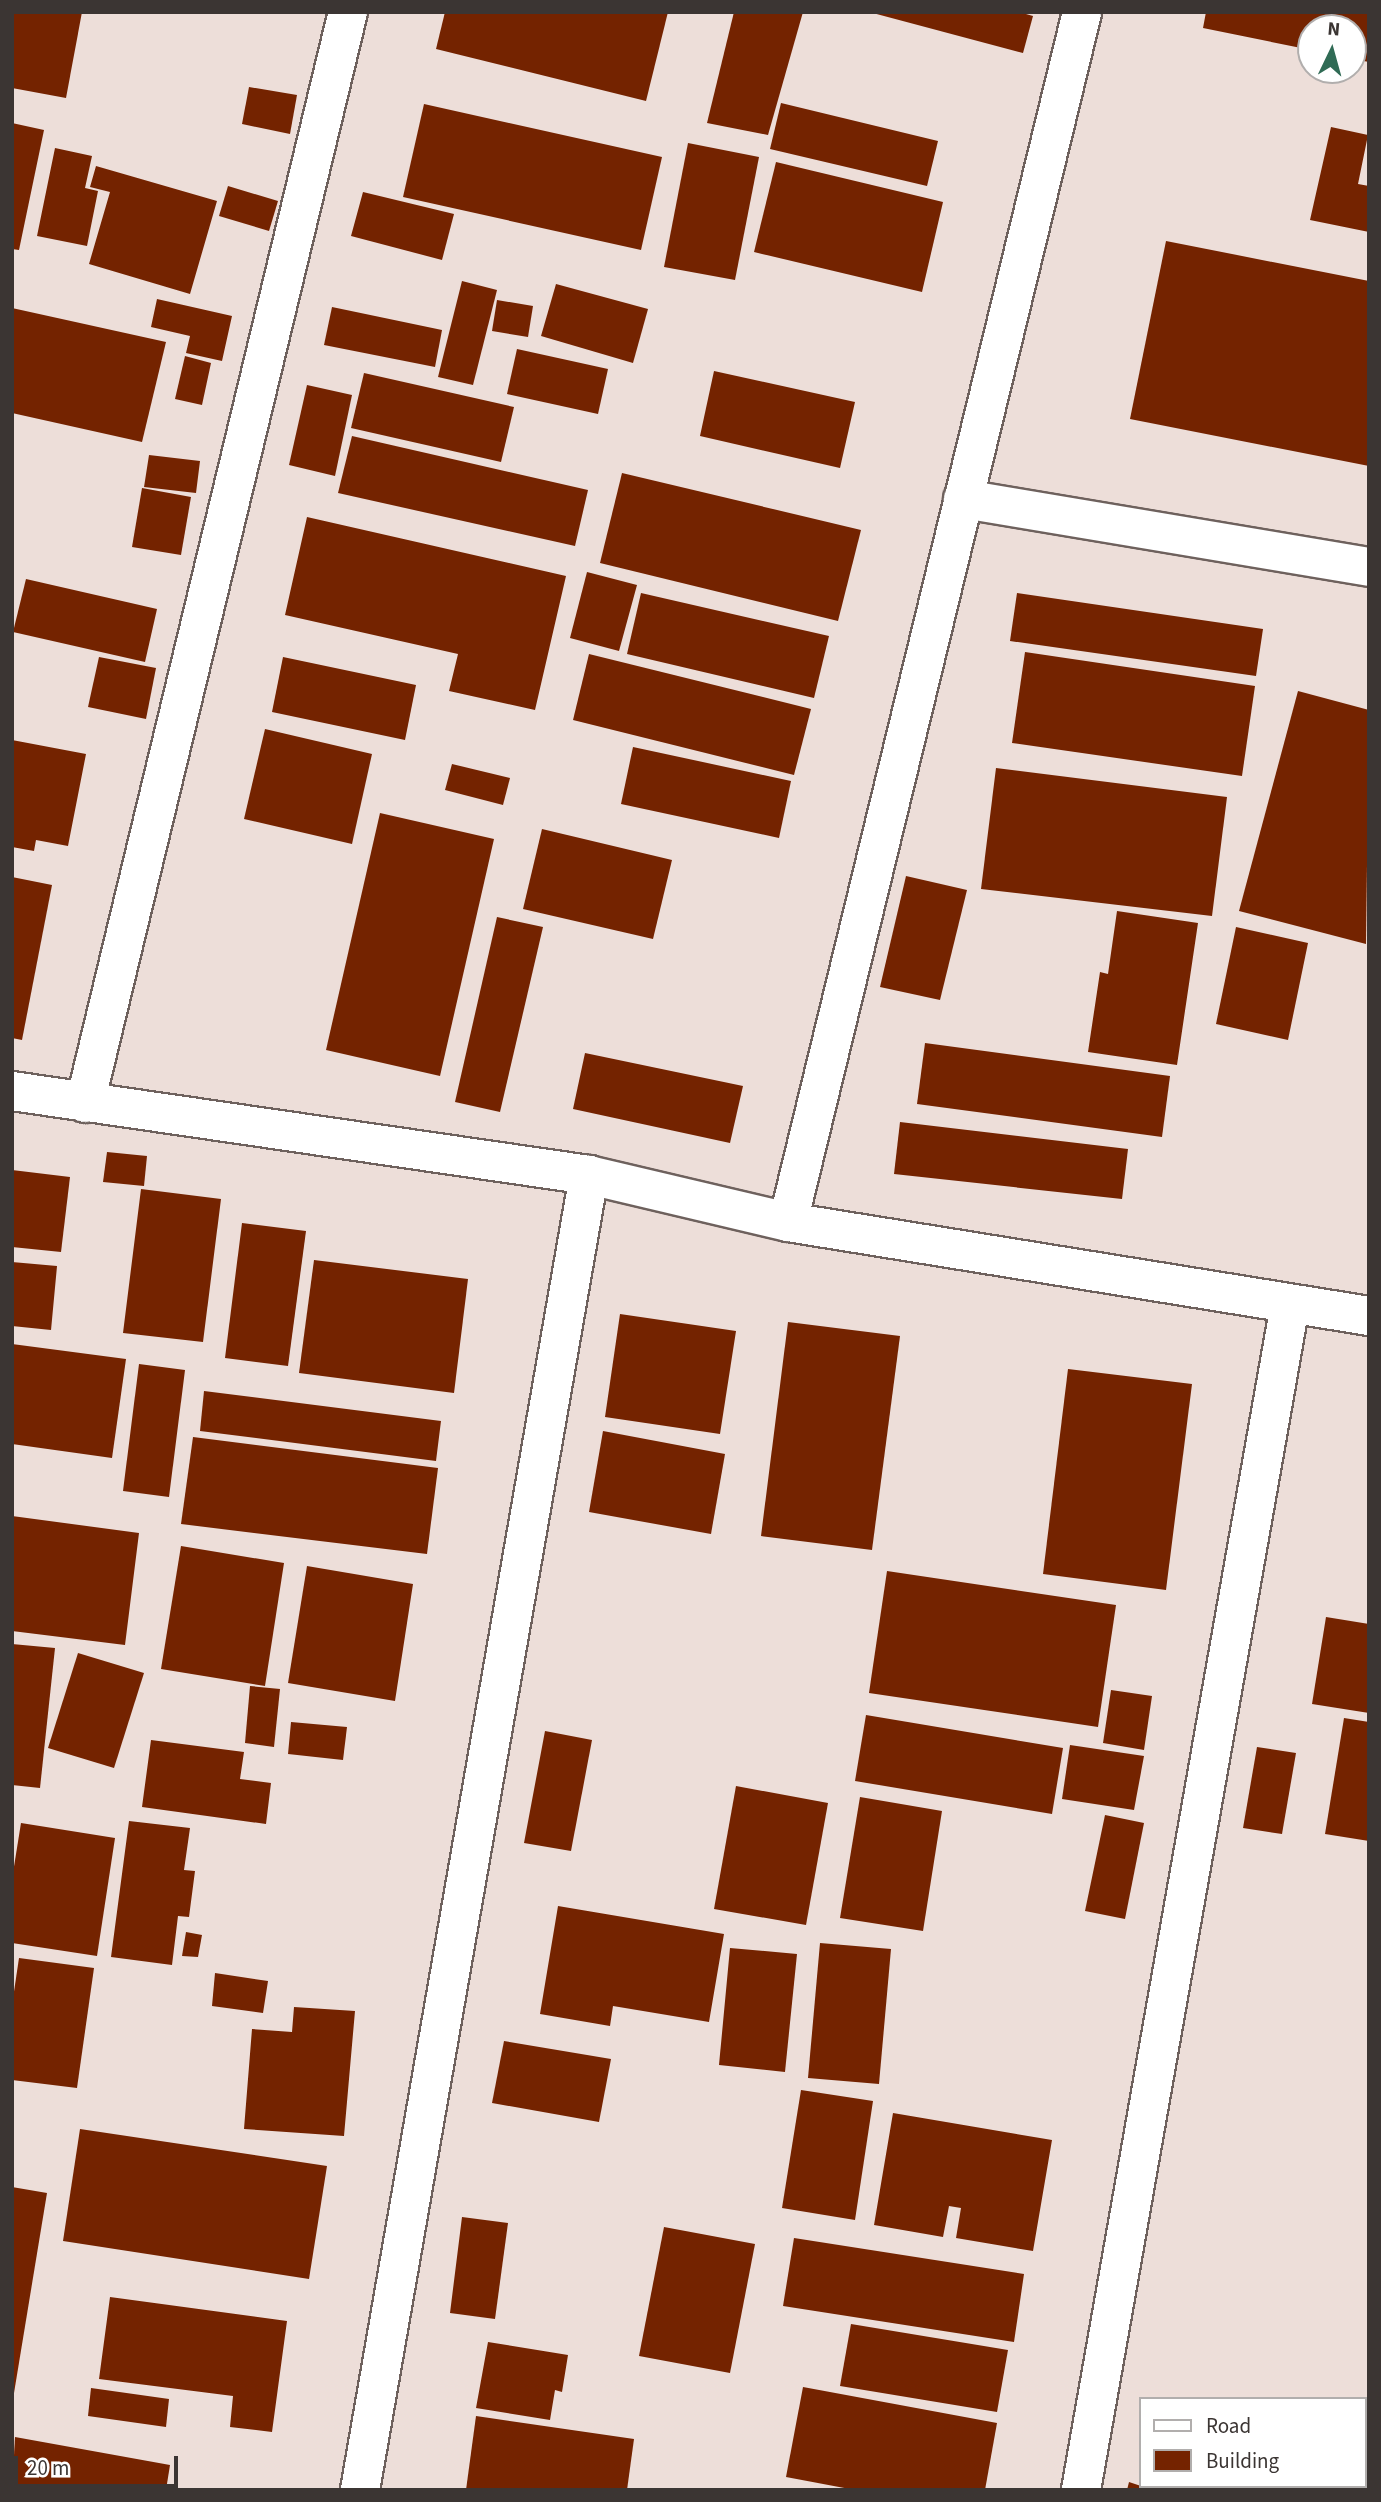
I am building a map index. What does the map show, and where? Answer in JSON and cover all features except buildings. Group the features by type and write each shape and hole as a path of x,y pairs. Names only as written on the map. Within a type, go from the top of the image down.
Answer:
{"street":[{"path":"85,1103 348,12"},
{"path":"788,1222 1082,12"},
{"path":"963,499 1369,567"},
{"path":"12,1091 589,1175 788,1222 1369,1316"},
{"path":"360,2490 589,1175"},
{"path":"1082,2490 1290,1305"}]}
